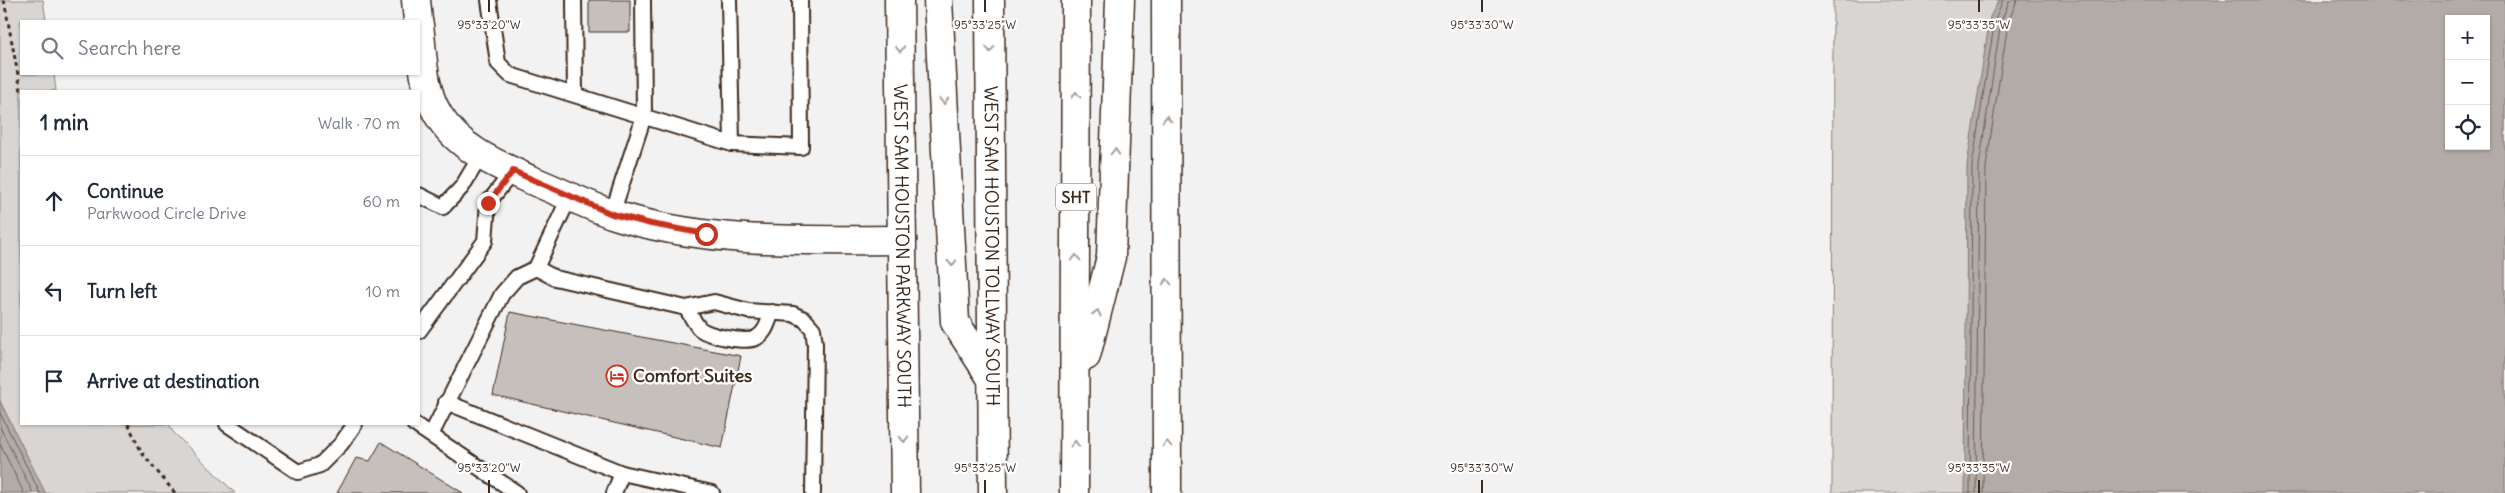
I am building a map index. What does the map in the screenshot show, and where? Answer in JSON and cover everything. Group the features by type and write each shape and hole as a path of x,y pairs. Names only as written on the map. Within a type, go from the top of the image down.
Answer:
{"main road":[{"path":"416,0 419,20"},
{"name":"WEST SAM HOUSTON PARKWAY SOUTH","path":"899,0 905,493"},
{"path":"938,0 955,322 992,379"},
{"name":"WEST SAM HOUSTON TOLLWAY SOUTH","path":"990,0 993,493"},
{"name":"SHT","path":"1074,493 1076,394 1076,0"},
{"path":"1076,394 1111,257 1120,0"},
{"path":"1166,0 1167,493"},
{"path":"420,32 427,92 439,117 458,139 481,155 570,196 612,214 651,224 706,234 777,240 902,240"}],"lane":[{"path":"489,0 498,63 510,75 732,144 801,147 800,0"},
{"path":"574,0 575,94"},
{"path":"612,214 644,116 643,0"},
{"path":"729,0 732,144"},
{"path":"420,196 443,207 462,187 481,155"},
{"path":"420,330 485,241 488,203 513,171"},
{"path":"431,435 502,294 517,278 536,268 570,196"},
{"path":"536,268 555,278 686,308 714,302 748,311 794,314 804,319 813,329 814,344 813,493"},
{"path":"686,308 700,329 711,334 741,340 755,338 765,331 772,312"},
{"path":"446,402 622,473 712,493"},
{"path":"228,425 298,472 320,466 342,444 354,425"},
{"path":"416,425 517,493"},
{"path":"614,493 622,473"}],"path":[{"path":"4,0 21,90"},
{"path":"128,425 142,453 175,493"}],"shaded area":[{"path":"0,0 43,0 46,20 20,20 20,75 54,75 56,90 20,90 20,425 170,425 173,432 235,493 0,493"},
{"path":"1833,0 2505,0 2505,493 1832,493"}],"water":[{"path":"1999,0 2505,0 2505,493 1965,493 1967,165 1990,17"},
{"path":"0,401 45,492 45,493 0,493"}],"building":[{"path":"589,0 630,0 630,32 589,32"},
{"name":"Comfort Suites","path":"510,312 741,356 722,448 493,395"},
{"path":"381,442 463,493 337,493 356,458 370,461"}],"place":[{"name":"Comfort Suites","path":"617,376"}],"route":[{"path":"488,203 513,171 612,214 651,224 706,234"}]}
